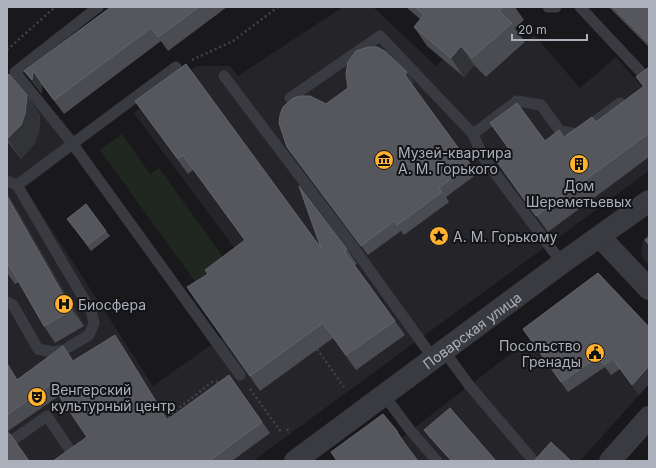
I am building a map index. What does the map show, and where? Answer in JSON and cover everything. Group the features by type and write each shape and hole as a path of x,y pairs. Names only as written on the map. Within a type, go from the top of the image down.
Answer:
{"street":[{"name":"Поварская улица","path":"295,461 562,263 649,201"},
{"path":"600,237 649,289"},
{"path":"610,461 649,417"}],"lane":[{"path":"98,7 15,72 72,143 242,378"},
{"path":"548,7 556,7"},
{"path":"580,7 640,71"},
{"path":"290,98 380,36 473,134 483,157 562,263"},
{"path":"7,302 13,305 38,349 53,352 64,350 89,335 94,323 91,311 12,183 72,143 176,67"},
{"path":"224,76 351,244 439,355 469,385 532,459"},
{"path":"473,134 517,101 541,105 560,131 578,134 620,103"},
{"path":"384,395 410,430 437,461"},
{"path":"7,444 47,416 70,450"}],"path":[{"path":"7,50 55,7"},
{"path":"176,67 233,41 278,7"},
{"path":"317,349 344,387"},
{"path":"162,421 212,382 242,378 282,432"},
{"path":"287,429 290,434"}],"shaded area":[{"path":"343,7 373,7 436,66 443,59 474,65 486,77 534,35 580,88 616,57 649,95 649,171 253,461 7,461 7,84 32,85 82,144 25,188 153,386 222,337 193,298 244,261 134,113 196,66 230,66 238,76"},
{"path":"122,134 150,174 159,168 229,265 199,287 100,150"},
{"path":"649,233 649,266 642,257 641,250 643,240"},
{"path":"649,329 649,384 580,461 362,461 401,438 530,339"}],"building":[{"path":"111,7 199,7 158,37 151,28 54,100 33,71 32,80 24,71"},
{"path":"415,7 504,7 499,11 512,23 472,58 461,46 451,58 414,27 424,15"},
{"path":"613,7 649,7 649,43"},
{"name":"Музей-квартира А. М. Горького","path":"368,47 377,47 385,51 407,72 405,75 470,164 439,188 442,192 397,225 394,221 361,246 287,147 279,123 283,107 293,98 310,96 326,104 348,88 346,74 348,62 356,51"},
{"path":"186,64 321,248 299,186 347,249 344,251 395,321 346,355 323,323 250,376 187,287 208,274 205,270 245,240 183,155 178,159 135,101"},
{"path":"649,67 649,133 536,216 495,159 509,148 490,123 517,103 545,141 559,130 564,137 592,117 596,122 644,86 636,77"},
{"path":"9,74 27,95 25,114 21,125 7,139 7,76"},
{"path":"7,196 72,310 44,326 9,265 7,266"},
{"path":"86,204 106,231 88,245 67,219"},
{"path":"649,237 649,245 645,240"},
{"name":"Посольство Гренады","path":"598,273 649,327 649,366 632,385 613,359 604,365 598,357 561,382 523,329"},
{"path":"115,335 167,420 229,375 262,422 209,461 53,461 87,437 51,384 7,415 7,364 17,380 63,346 73,361"},
{"path":"450,408 496,461 452,461 424,430"},
{"path":"383,414 398,432 397,433 418,461 337,461 331,452"},
{"path":"10,434 29,461 7,461 7,435"},
{"path":"551,442 570,460 569,461 534,461"}],"place":[{"name":"Музей-квартира А. М. Горького","path":"384,160"},
{"name":"Дом Шереметьевых","path":"579,164"},
{"name":"А. М. Горькому","path":"439,236"},
{"name":"Биосфера","path":"64,304"},
{"name":"Посольство Гренады","path":"595,353"},
{"name":"Венгерский культурный центр","path":"37,397"}]}
